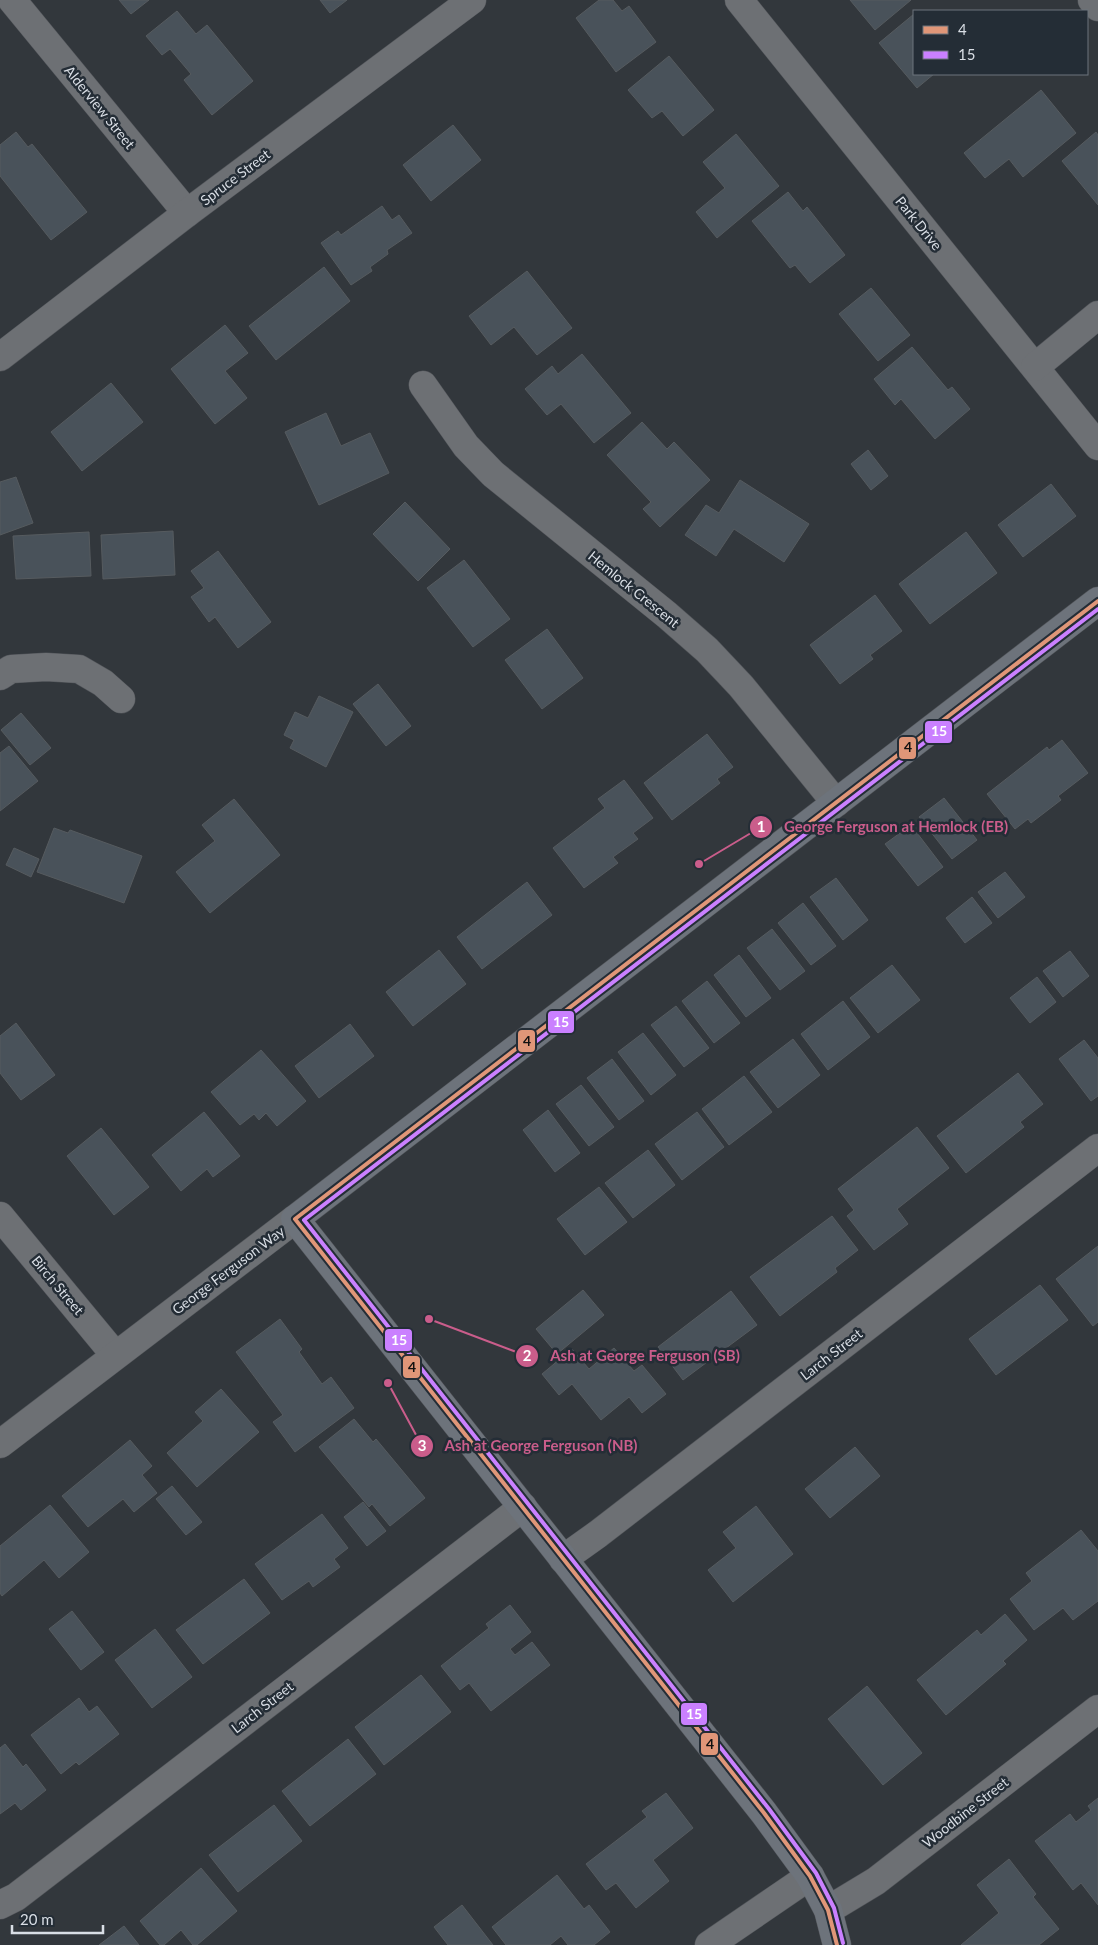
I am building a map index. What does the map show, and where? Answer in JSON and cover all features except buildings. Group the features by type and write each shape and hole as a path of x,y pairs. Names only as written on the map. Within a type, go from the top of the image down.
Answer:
{"main road":[{"name":"George Ferguson Way","path":"295,1219 1098,601"},
{"path":"295,1219 764,1813 810,1876 828,1910 837,1945"}],"street":[{"name":"Alderview Street","path":"12,0 187,213"},
{"name":"Spruce Street","path":"0,357 187,213 472,0"},
{"name":"Park Drive","path":"739,0 1098,446"},
{"path":"1092,0 1098,7"},
{"path":"1035,367 1098,315"},
{"name":"Hemlock Crescent","path":"423,384 466,446 493,474 667,615 707,650 741,686 836,804"},
{"path":"0,676 11,669 46,667 79,669 103,683 120,699"},
{"name":"Larch Street","path":"563,1558 601,1532 1098,1148"},
{"name":"Birch Street","path":"0,1216 115,1355"},
{"name":"George Ferguson Way","path":"0,1444 295,1219"},
{"name":"Larch Street","path":"0,1905 16,1897 523,1507"},
{"name":"Woodbine Street","path":"828,1910 876,1881 1098,1710"},
{"path":"709,1945 810,1876"}],"transit line":[{"name":"4","path":"837,1945 828,1910 810,1876 764,1813 295,1219 1098,601"},
{"name":"15","path":"843,1943 834,1908 816,1873 769,1809 304,1220 1098,609"}],"place":[{"name":"George Ferguson at Hemlock (EB)","path":"699,864"},
{"name":"Ash at George Ferguson (SB)","path":"429,1319"},
{"name":"Ash at George Ferguson (NB)","path":"388,1383"}]}
